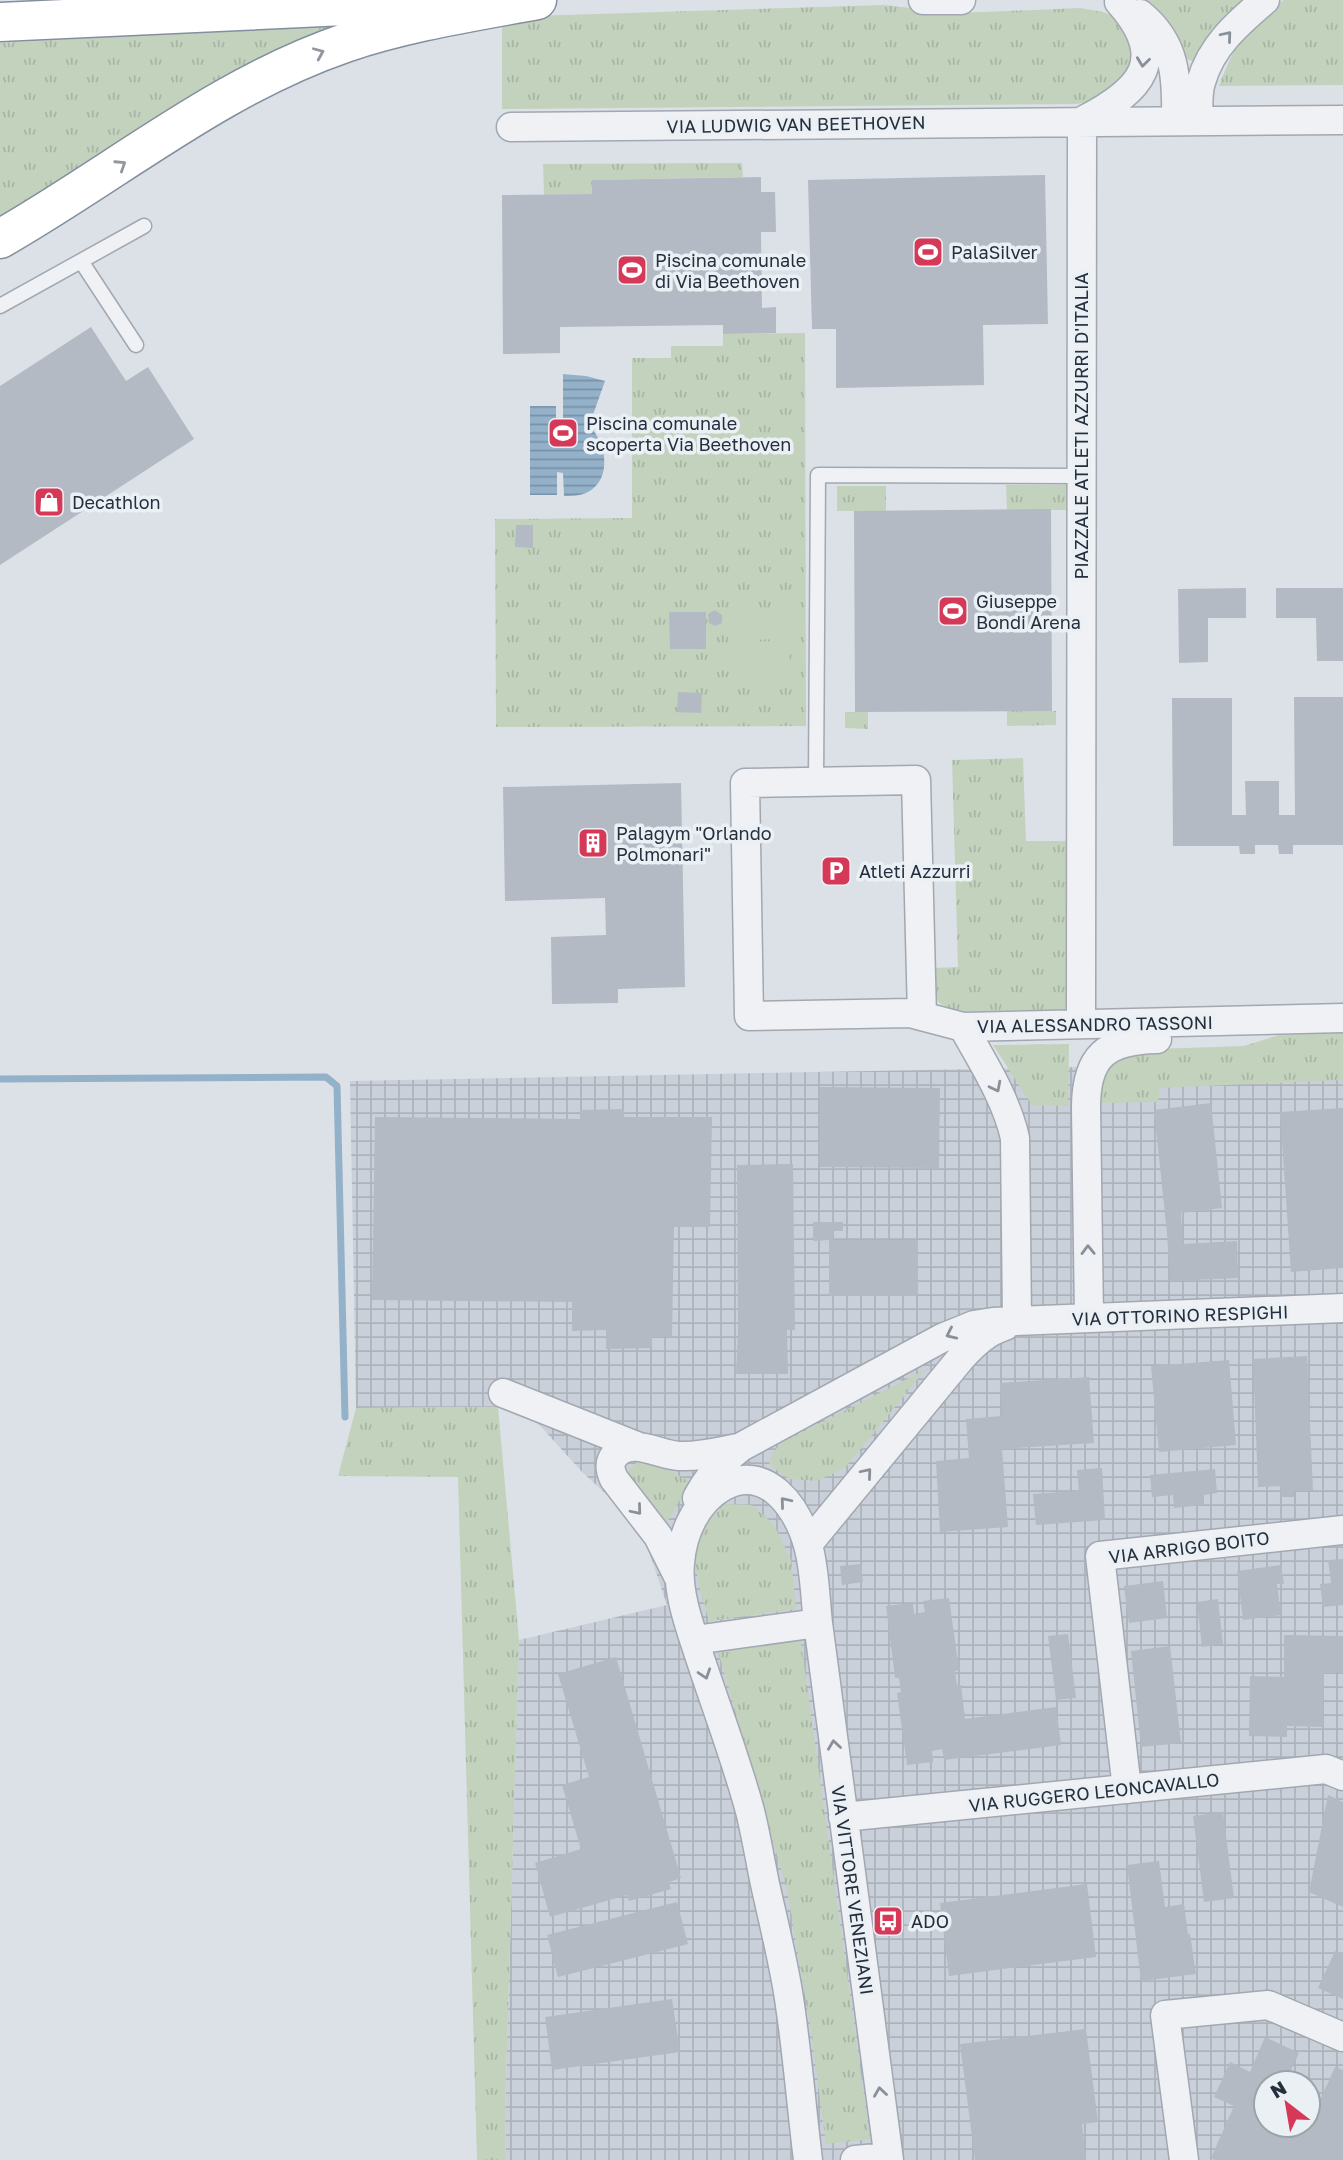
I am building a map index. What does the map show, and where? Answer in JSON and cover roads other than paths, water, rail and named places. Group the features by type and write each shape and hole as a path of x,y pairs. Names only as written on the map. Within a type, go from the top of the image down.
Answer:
{"highway":[{"path":"0,22 478,0"},
{"path":"0,239 201,113 322,52 400,27 537,0"}],"street":[{"path":"923,0 961,0"},
{"path":"1187,121 1207,67 1224,38 1240,20 1265,0"},
{"path":"1116,1 1152,23 1169,52 1187,121"},
{"path":"1082,122 1124,97 1142,72 1145,61 1140,30 1134,18 1116,1"},
{"name":"VIA LUDWIG VAN BEETHOVEN","path":"511,127 1343,120"},
{"name":"PIAZZALE ATLETI AZZURRI D'ITALIA","path":"1081,1024 1082,122"},
{"path":"922,1016 916,779 745,783 749,1016 910,1013 963,1027"},
{"name":"VIA ALESSANDRO TASSONI","path":"1017,1321 1015,1138 1004,1103 963,1027 1343,1018"},
{"name":"VIA ALESSANDRO TASSONI","path":"1088,1318 1086,1088 1093,1067 1109,1050 1128,1041 1235,1036 1282,1020"},
{"name":"VIA OTTORINO RESPIGHI","path":"688,1527 698,1497 706,1483 727,1458 741,1447 959,1330 974,1325 1017,1321 1343,1308"},
{"name":"VIA OTTORINO RESPIGHI","path":"808,1544 973,1346 992,1329 1017,1321"},
{"name":"VIA OTTORINO RESPIGHI","path":"503,1393 639,1447 676,1456 706,1455 741,1447"},
{"path":"639,1447 618,1452 611,1461 610,1470 657,1536 680,1580"},
{"name":"VIA VITTORE VENEZIANI","path":"808,2160 788,1992 750,1811 686,1611 680,1580 680,1562 688,1527 703,1502 713,1492 733,1482 758,1480 769,1485 797,1517 808,1544 889,2158 855,2160"},
{"name":"VIA ARRIGO BOITO","path":"1127,1789 1100,1556 1343,1530"},
{"path":"695,1640 817,1623"},
{"name":"VIA RUGGERO LEONCAVALLO","path":"843,1817 1326,1769 1343,1776"},
{"path":"1184,2160 1165,2015 1268,2005 1343,2037"}],"lane":[{"path":"0,254 53,221 82,190"},
{"path":"0,306 144,226"},
{"path":"81,261 136,345"},
{"path":"816,781 818,475 1081,476"}],"water":[{"name":"Piscina comunale scoperta Via Beethoven","path":"563,374 605,381 589,426 603,451 604,471 595,487 583,494 564,496 563,473 557,472 557,495 530,495 530,406 556,406 556,423 563,424"}],"waterway":[{"path":"0,1079 326,1077 337,1086 345,1417"}],"place":[{"name":"PalaSilver","path":"928,252"},
{"name":"Piscina comunale di Via Beethoven","path":"632,270"},
{"name":"Piscina comunale scoperta Via Beethoven","path":"563,433"},
{"name":"Decathlon","path":"49,502"},
{"name":"Giuseppe Bondi Arena","path":"953,611"},
{"name":"Palagym \"Orlando Polmonari\"","path":"593,843"},
{"name":"Atleti Azzurri","path":"836,871"},
{"name":"ADO","path":"888,1921"}]}
